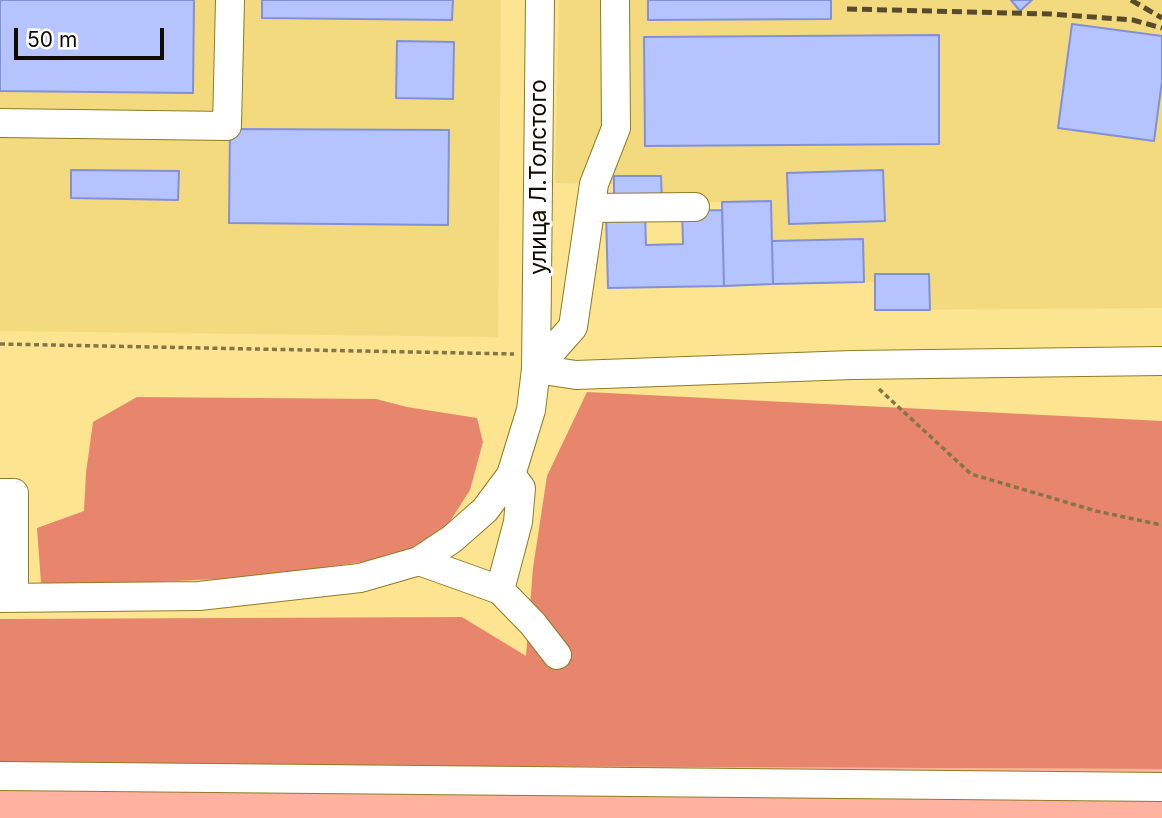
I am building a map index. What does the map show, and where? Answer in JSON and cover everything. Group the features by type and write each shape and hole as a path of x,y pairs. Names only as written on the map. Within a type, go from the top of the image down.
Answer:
{"street":[{"path":"0,123 226,126 230,0"},
{"name":"улица Л.Толстого","path":"511,475 531,410 537,362 540,0"},
{"path":"615,0 616,128 594,184 573,327 537,362 576,375 852,365 1162,361"},
{"path":"591,208 695,207"},
{"path":"0,493 14,493 7,598 199,596 360,578 419,561 452,539 485,510 511,475 521,488 518,522 500,590"},
{"path":"419,561 500,590 533,624 557,655"},
{"path":"0,776 1162,787"}],"path":[{"path":"0,344 537,362"},
{"path":"852,365 971,474 1096,511 1162,525"}],"shaded area":[{"path":"0,0 501,0 498,337 0,331"},
{"path":"559,0 1162,0 1162,308 876,310 875,282 724,286 722,202 614,203 614,184 555,183"},
{"path":"587,392 1162,421 1162,769 0,764 0,619 462,617 526,656 533,568 547,476"},
{"path":"137,397 376,399 407,407 477,418 483,442 470,490 447,526 397,557 258,577 114,584 41,583 37,528 84,511 93,422"},
{"path":"0,764 1162,769 1162,818 0,818"}],"building":[{"path":"0,0 194,0 193,93 0,91"},
{"path":"262,0 453,0 452,20 262,18"},
{"path":"648,0 831,0 831,19 648,20"},
{"path":"1011,0 1032,0 1020,11"},
{"path":"1072,24 1162,36 1162,81 1154,141 1058,128"},
{"path":"939,35 939,144 645,146 644,37"},
{"path":"397,41 454,42 453,99 396,98"},
{"path":"230,129 449,130 448,225 229,223"},
{"path":"71,170 179,171 178,200 71,198"},
{"path":"883,170 885,221 789,224 787,173"},
{"path":"614,176 661,176 662,202 614,203"},
{"path":"771,201 773,284 724,286 722,202"},
{"path":"722,210 724,286 608,288 606,213 645,212 646,245 683,244 682,211"},
{"path":"863,239 864,282 773,284 772,241"},
{"path":"875,274 929,274 930,310 875,310"}],"railway":[{"path":"1131,0 1162,18"},
{"path":"847,9 1051,14 1133,20 1162,28"}]}
